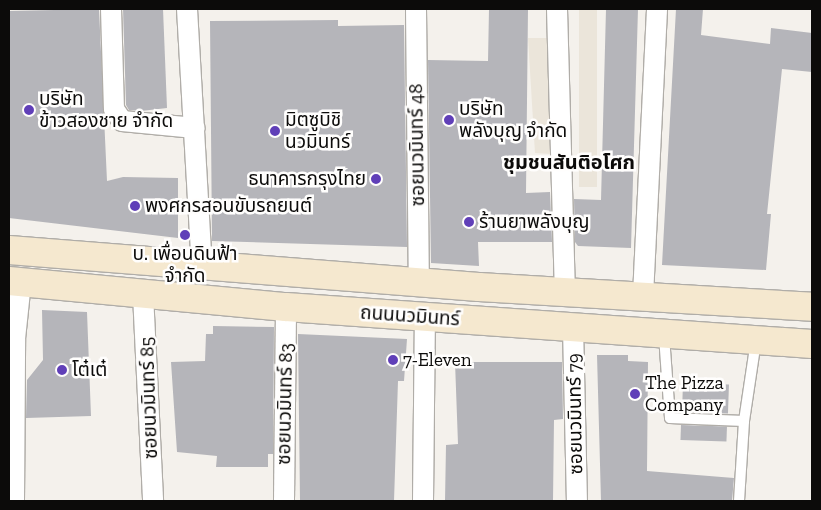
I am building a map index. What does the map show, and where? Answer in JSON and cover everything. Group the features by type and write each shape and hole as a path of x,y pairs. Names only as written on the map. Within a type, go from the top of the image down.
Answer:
{"main road":[{"name":"ถนนนวมินทร์","path":"9,250 419,282 812,307"},
{"name":"ถนนนวมินทร์","path":"15,282 425,318 812,344"},
{"path":"637,332 643,296"}],"street":[{"path":"111,9 114,109 122,121 194,128"},
{"path":"187,9 202,266"},
{"name":"ซอยนวมินทร์ 48","path":"416,9 419,282"},
{"path":"557,9 565,290"},
{"path":"643,296 657,9"},
{"path":"14,501 15,282"},
{"name":"ซอยนวมินทร์ 85","path":"144,294 153,501"},
{"name":"ซอยนวมินทร์ 83","path":"284,501 286,307"},
{"path":"423,501 425,318"},
{"name":"ซอยนวมินทร์ 79","path":"573,327 577,501"}],"lane":[{"path":"664,334 670,418 744,421"},
{"path":"739,501 744,421 756,340"}],"shaded area":[{"path":"579,9 597,9 597,187 579,187"},
{"path":"528,38 550,38 551,154 535,153"}],"building":[{"path":"99,9 107,181 123,177 178,178 178,238 9,218 9,11"},
{"path":"123,9 163,9 167,108 141,111 129,110 126,105"},
{"path":"489,9 528,9 526,193 550,192 552,242 478,242 479,266 431,263 428,60 488,61"},
{"path":"606,9 638,9 631,248 578,246 575,242 574,199 601,200"},
{"path":"676,9 703,9 701,35 770,44 771,28 812,33 812,72 782,69 767,214 771,214 766,270 662,265"},
{"name":"มิตซูบิชิ นวมินทร์","path":"338,20 338,26 404,25 407,247 212,241 210,21"},
{"name":"โต๋เต๋","path":"42,310 87,312 91,416 26,418 27,380 43,360"},
{"path":"213,326 274,327 273,454 268,454 268,467 216,467 217,456 177,452 171,362 205,361 206,334 213,334"},
{"path":"298,334 407,339 404,381 398,381 394,501 300,501"},
{"path":"597,355 628,355 628,361 648,362 647,471 734,478 732,501 601,501"},
{"path":"455,362 562,362 563,419 554,420 553,501 445,501 446,445 458,444"},
{"path":"683,383 729,385 728,414 682,412"},
{"path":"681,425 727,427 726,442 680,440"}],"place":[{"name":"บริษัท ข้าวสองชาย จำกัด","path":"29,110"},
{"name":"บริษัท พลังบุญ จำกัด","path":"449,120"},
{"name":"มิตซูบิชิ นวมินทร์","path":"275,131"},
{"name":"ธนาคารกรุงไทย","path":"376,179"},
{"name":"พงศกรสอนขับรถยนต์","path":"135,206"},
{"name":"ร้านยาพลังบุญ","path":"469,222"},
{"name":"บ. เพื่อนดินฟ้า จำกัด","path":"185,235"},
{"name":"7-Eleven","path":"393,360"},
{"name":"โต๋เต๋","path":"62,370"},
{"name":"The Pizza Company","path":"635,394"}],"district":[{"name":"ชุมชนสันติอโศก","path":"569,162"}]}
